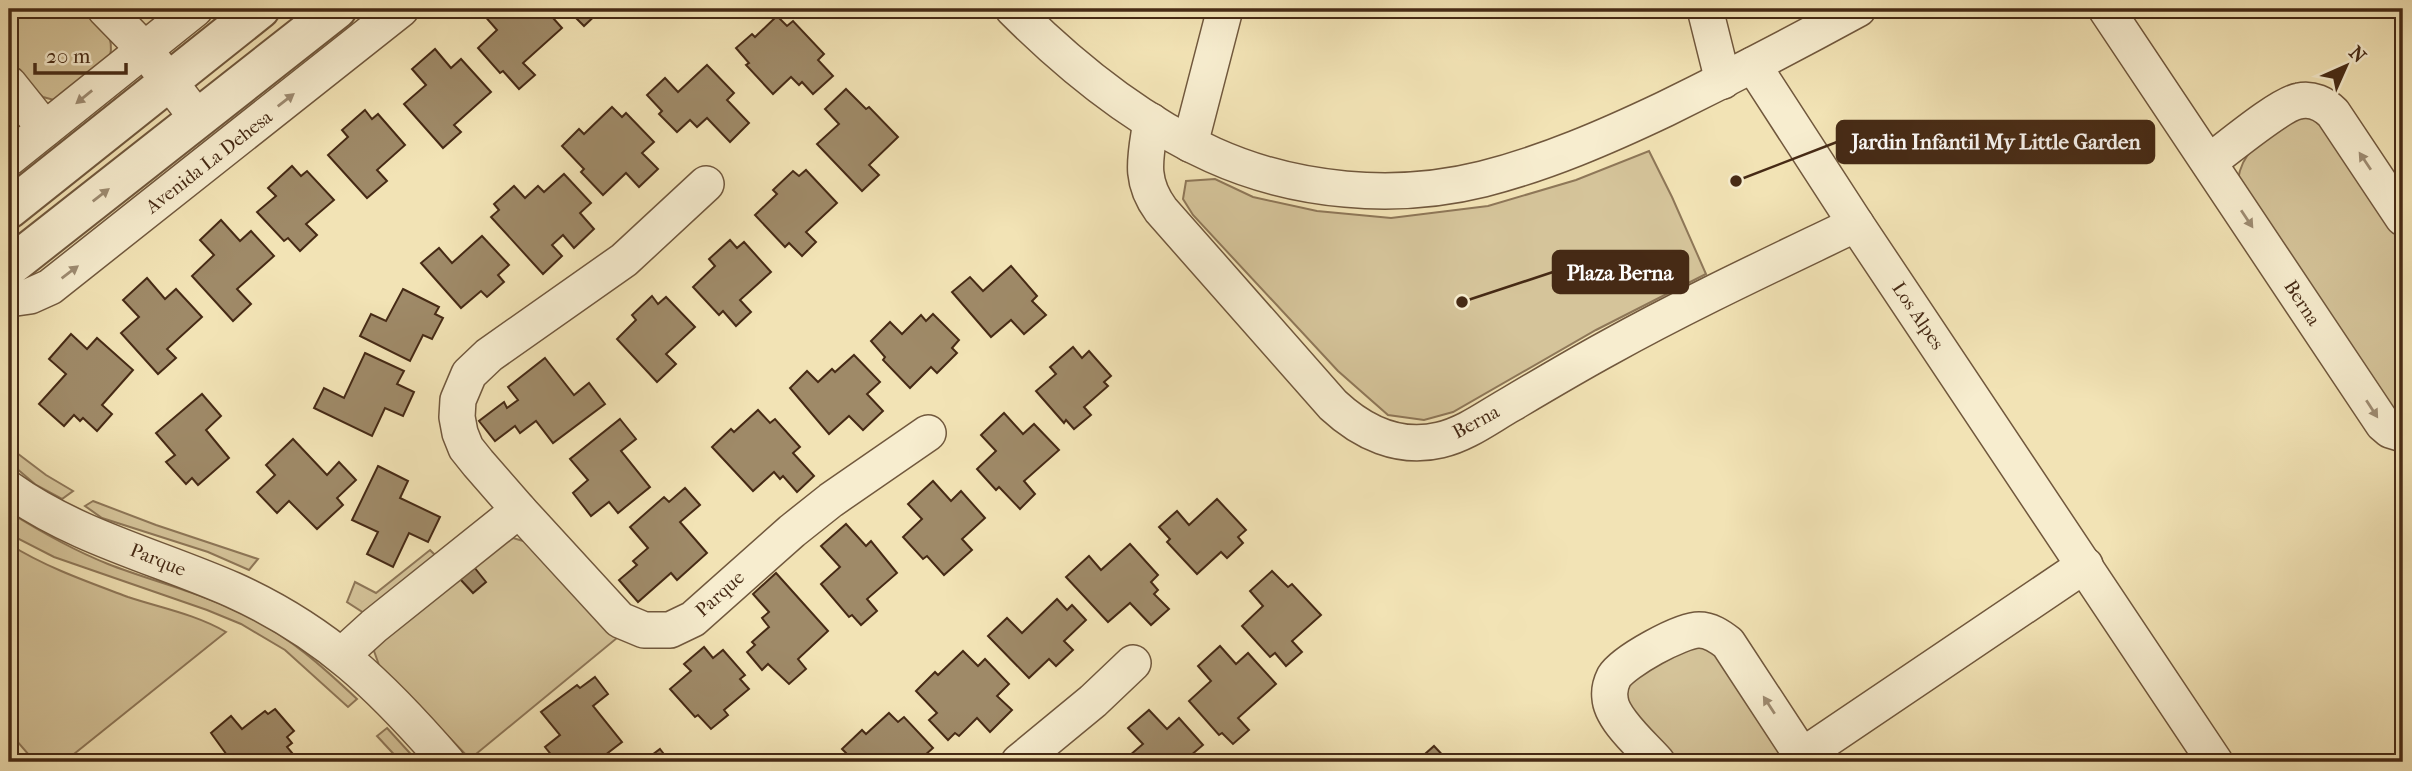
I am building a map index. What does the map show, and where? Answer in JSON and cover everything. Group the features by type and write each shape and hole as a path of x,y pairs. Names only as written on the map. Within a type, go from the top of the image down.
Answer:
{"street":[{"path":"106,9 144,49 198,119"},
{"path":"9,158 195,9"},
{"path":"9,209 260,9"},
{"path":"9,267 337,9"},
{"name":"Avenida La Dehesa","path":"9,299 30,296 50,287 401,9"},
{"path":"1013,9 1106,89 1151,121 1190,144 1248,168 1314,185 1393,190 1481,180 1570,151 1723,81 1858,9"},
{"path":"1190,144 1224,9"},
{"path":"1705,9 1723,81"},
{"name":"Berna","path":"2106,9 2383,424 2390,430 2403,434"},
{"name":"Los Alpes","path":"1753,65 1856,225 2215,762"},
{"path":"9,84 45,129"},
{"path":"2209,162 2291,103 2308,100 2317,102 2333,113 2403,218"},
{"name":"Berna","path":"1151,121 1144,172 1152,198 1161,210 1333,405 1362,428 1378,436 1399,441 1420,443 1457,435 1667,316 1856,225"},
{"name":"Parque","path":"706,184 624,260 483,359 469,374 458,400 460,433 466,448 519,510 621,620 644,630 670,630 693,620 802,523 928,433"},
{"name":"Parque","path":"9,489 68,524 232,589 275,611 342,655 383,691 447,762"},
{"path":"342,655 374,626 519,510"},
{"path":"1657,762 1613,710 1610,688 1614,677 1630,662 1678,635 1697,630 1718,636 1728,643 1804,759 2085,565"},
{"path":"1019,762 1093,701 1133,663"}],"shaded area":[{"path":"9,9 88,9 109,36 110,56 54,100 43,97 9,58"},
{"path":"2299,114 2322,122 2403,245 2403,422 2400,422 2238,180 2241,168 2252,149"},
{"path":"1649,151 1706,274 1596,330 1453,412 1424,420 1388,415 1338,371 1193,215 1183,199 1186,181 1215,179 1253,197 1317,211 1391,218 1488,206 1576,180"},
{"path":"9,447 46,475 73,491 62,499 36,485 9,462"},
{"path":"93,501 258,559 249,570 208,552 102,518 85,506"},
{"path":"9,512 95,559 213,601 263,624 305,653 357,699 348,707 285,650 241,624 54,557 9,534"},
{"path":"513,538 530,543 538,550 617,638 470,759 379,665 374,651 377,642 504,539"},
{"path":"9,544 82,580 190,616 226,632 64,762 35,762 9,732"},
{"path":"430,550 436,556 364,613 347,602 355,582 376,593"},
{"path":"1691,644 1715,650 1789,762 1677,762 1629,708 1623,695 1630,682"},
{"path":"387,728 418,762 401,762 377,736"}],"building":[{"path":"487,9 524,9 528,14 533,9 545,9 562,28 523,63 535,75 519,89 503,71 500,73 478,48 497,30 482,13"},
{"path":"567,9 602,9 584,26"},
{"path":"777,16 787,26 793,21 824,54 818,60 833,76 813,94 802,82 799,85 791,77 773,94 746,65 749,63 736,48 752,34 755,37"},
{"path":"435,49 451,68 461,59 491,92 454,125 461,132 443,148 404,104 426,85 412,69"},
{"path":"707,65 734,93 727,100 749,123 730,142 707,118 697,127 690,120 677,132 659,114 662,111 647,95 665,78 678,92"},
{"path":"846,89 866,109 869,107 898,137 869,165 879,175 862,191 817,144 839,124 825,109"},
{"path":"612,107 622,117 626,113 654,142 642,153 658,169 639,187 626,173 603,195 581,172 584,169 562,146 579,129 584,134"},
{"path":"365,110 372,119 378,114 405,145 377,170 387,181 367,198 328,155 348,137 342,130"},
{"path":"292,166 301,176 307,171 334,200 306,224 317,235 300,251 288,238 284,241 257,212 276,196 268,188"},
{"path":"806,170 837,203 806,232 816,242 802,256 789,243 785,247 755,215 777,194 773,190 793,171 799,176"},
{"path":"564,174 591,203 580,213 594,229 574,248 563,235 552,245 562,256 543,274 491,217 499,210 494,204 514,186 525,198 538,186 544,192"},
{"path":"221,220 240,241 251,231 274,256 237,289 251,304 233,321 192,276 214,255 200,240"},
{"path":"482,236 509,265 498,275 504,282 487,297 481,291 461,308 421,263 439,248 452,263"},
{"path":"730,240 737,248 744,242 771,272 740,300 751,312 736,326 723,311 719,315 693,287 715,266 709,259"},
{"path":"1011,266 1037,296 1032,301 1046,315 1024,334 1011,320 991,337 952,292 970,277 983,291"},
{"path":"147,278 165,299 176,289 202,317 167,349 176,358 158,374 121,333 139,317 123,300"},
{"path":"403,289 439,307 435,314 443,318 432,339 423,335 410,361 360,336 371,314 386,321"},
{"path":"652,296 658,304 666,297 695,327 666,354 676,364 657,382 617,339 636,320 632,315"},
{"path":"933,314 959,340 952,348 957,353 937,373 931,367 910,388 883,360 885,357 871,341 890,322 902,334 921,315 926,321"},
{"path":"71,334 87,349 97,338 133,370 102,405 112,414 97,431 83,418 80,421 74,415 64,426 39,404 66,374 49,359"},
{"path":"1073,347 1082,358 1089,351 1111,376 1104,382 1108,386 1084,407 1091,415 1074,429 1066,420 1064,423 1036,391 1056,374 1050,367"},
{"path":"365,353 404,371 397,384 414,392 403,416 385,408 372,436 314,408 324,388 344,398"},
{"path":"854,355 880,382 867,394 883,411 863,430 849,416 829,434 790,388 807,371 818,382 832,369 835,372"},
{"path":"545,358 574,395 589,383 605,404 553,443 536,421 520,433 515,426 495,441 479,421 504,402 507,408 518,400 508,387"},
{"path":"202,394 221,416 206,430 229,458 198,485 192,478 186,484 166,462 175,455 156,433"},
{"path":"758,410 770,423 775,419 800,447 793,453 814,476 797,492 783,476 780,479 774,472 753,491 712,447 731,429 734,432"},
{"path":"1004,413 1023,434 1034,424 1059,450 1024,481 1035,494 1020,509 999,487 996,490 977,469 996,451 981,435"},
{"path":"620,419 636,439 621,451 650,487 618,513 609,502 591,516 573,493 588,480 570,459"},
{"path":"293,439 327,475 339,462 356,480 337,498 343,505 317,529 289,501 277,513 257,492 275,475 266,465"},
{"path":"378,466 408,481 400,498 440,517 428,542 409,533 393,567 367,554 378,532 352,520"},
{"path":"933,481 951,501 961,491 985,518 962,539 972,550 944,575 927,556 923,559 903,537 922,519 908,504"},
{"path":"685,488 700,505 680,522 707,553 677,580 671,573 638,602 619,580 637,565 633,561 648,548 630,527 664,497 669,502"},
{"path":"1217,499 1246,530 1238,537 1243,543 1227,558 1221,552 1197,574 1167,542 1170,539 1159,527 1177,511 1189,525"},
{"path":"846,524 866,546 871,541 897,573 867,599 877,611 861,625 852,615 849,617 821,584 840,567 821,546"},
{"path":"1130,544 1158,575 1151,582 1158,590 1154,594 1169,609 1151,625 1130,603 1108,622 1066,577 1089,556 1101,570"},
{"path":"474,567 486,582 473,593 460,579"},
{"path":"1272,571 1288,587 1292,584 1321,615 1292,641 1302,652 1286,666 1275,653 1270,657 1242,626 1263,606 1250,591"},
{"path":"776,573 828,631 798,659 806,669 789,684 768,664 762,670 747,652 755,645 752,642 769,627 762,618 769,612 753,594"},
{"path":"1057,599 1067,610 1072,605 1086,620 1064,641 1073,650 1056,666 1049,659 1029,678 988,636 1007,618 1022,633"},
{"path":"1220,646 1236,664 1248,653 1276,684 1238,718 1249,730 1233,744 1222,733 1219,735 1189,701 1211,681 1198,666"},
{"path":"704,647 713,658 723,650 745,675 740,679 749,689 724,710 728,715 711,729 698,715 695,717 670,689 691,671 684,664"},
{"path":"963,651 978,666 985,659 1009,684 997,696 1012,710 990,732 977,718 959,736 955,733 948,740 929,720 937,713 916,691 935,672 938,675"},
{"path":"595,677 608,694 593,706 622,742 596,762 584,762 580,757 573,762 557,762 545,747 560,735 541,712 577,685 580,688"},
{"path":"275,709 294,731 287,737 292,743 287,747 293,754 283,762 232,762 211,733 231,716 242,729 265,711 268,714"},
{"path":"1149,710 1167,729 1179,718 1203,745 1183,762 1122,762 1143,744 1128,728"},
{"path":"889,713 898,722 904,717 933,748 924,756 927,762 855,762 842,749 862,730 866,734"},
{"path":"1434,746 1449,762 1416,762"},
{"path":"660,749 670,762 639,762 644,761"}],"place":[{"name":"Jardin Infantil My Little Garden","path":"1736,181"},
{"name":"Plaza Berna","path":"1462,302"}]}
